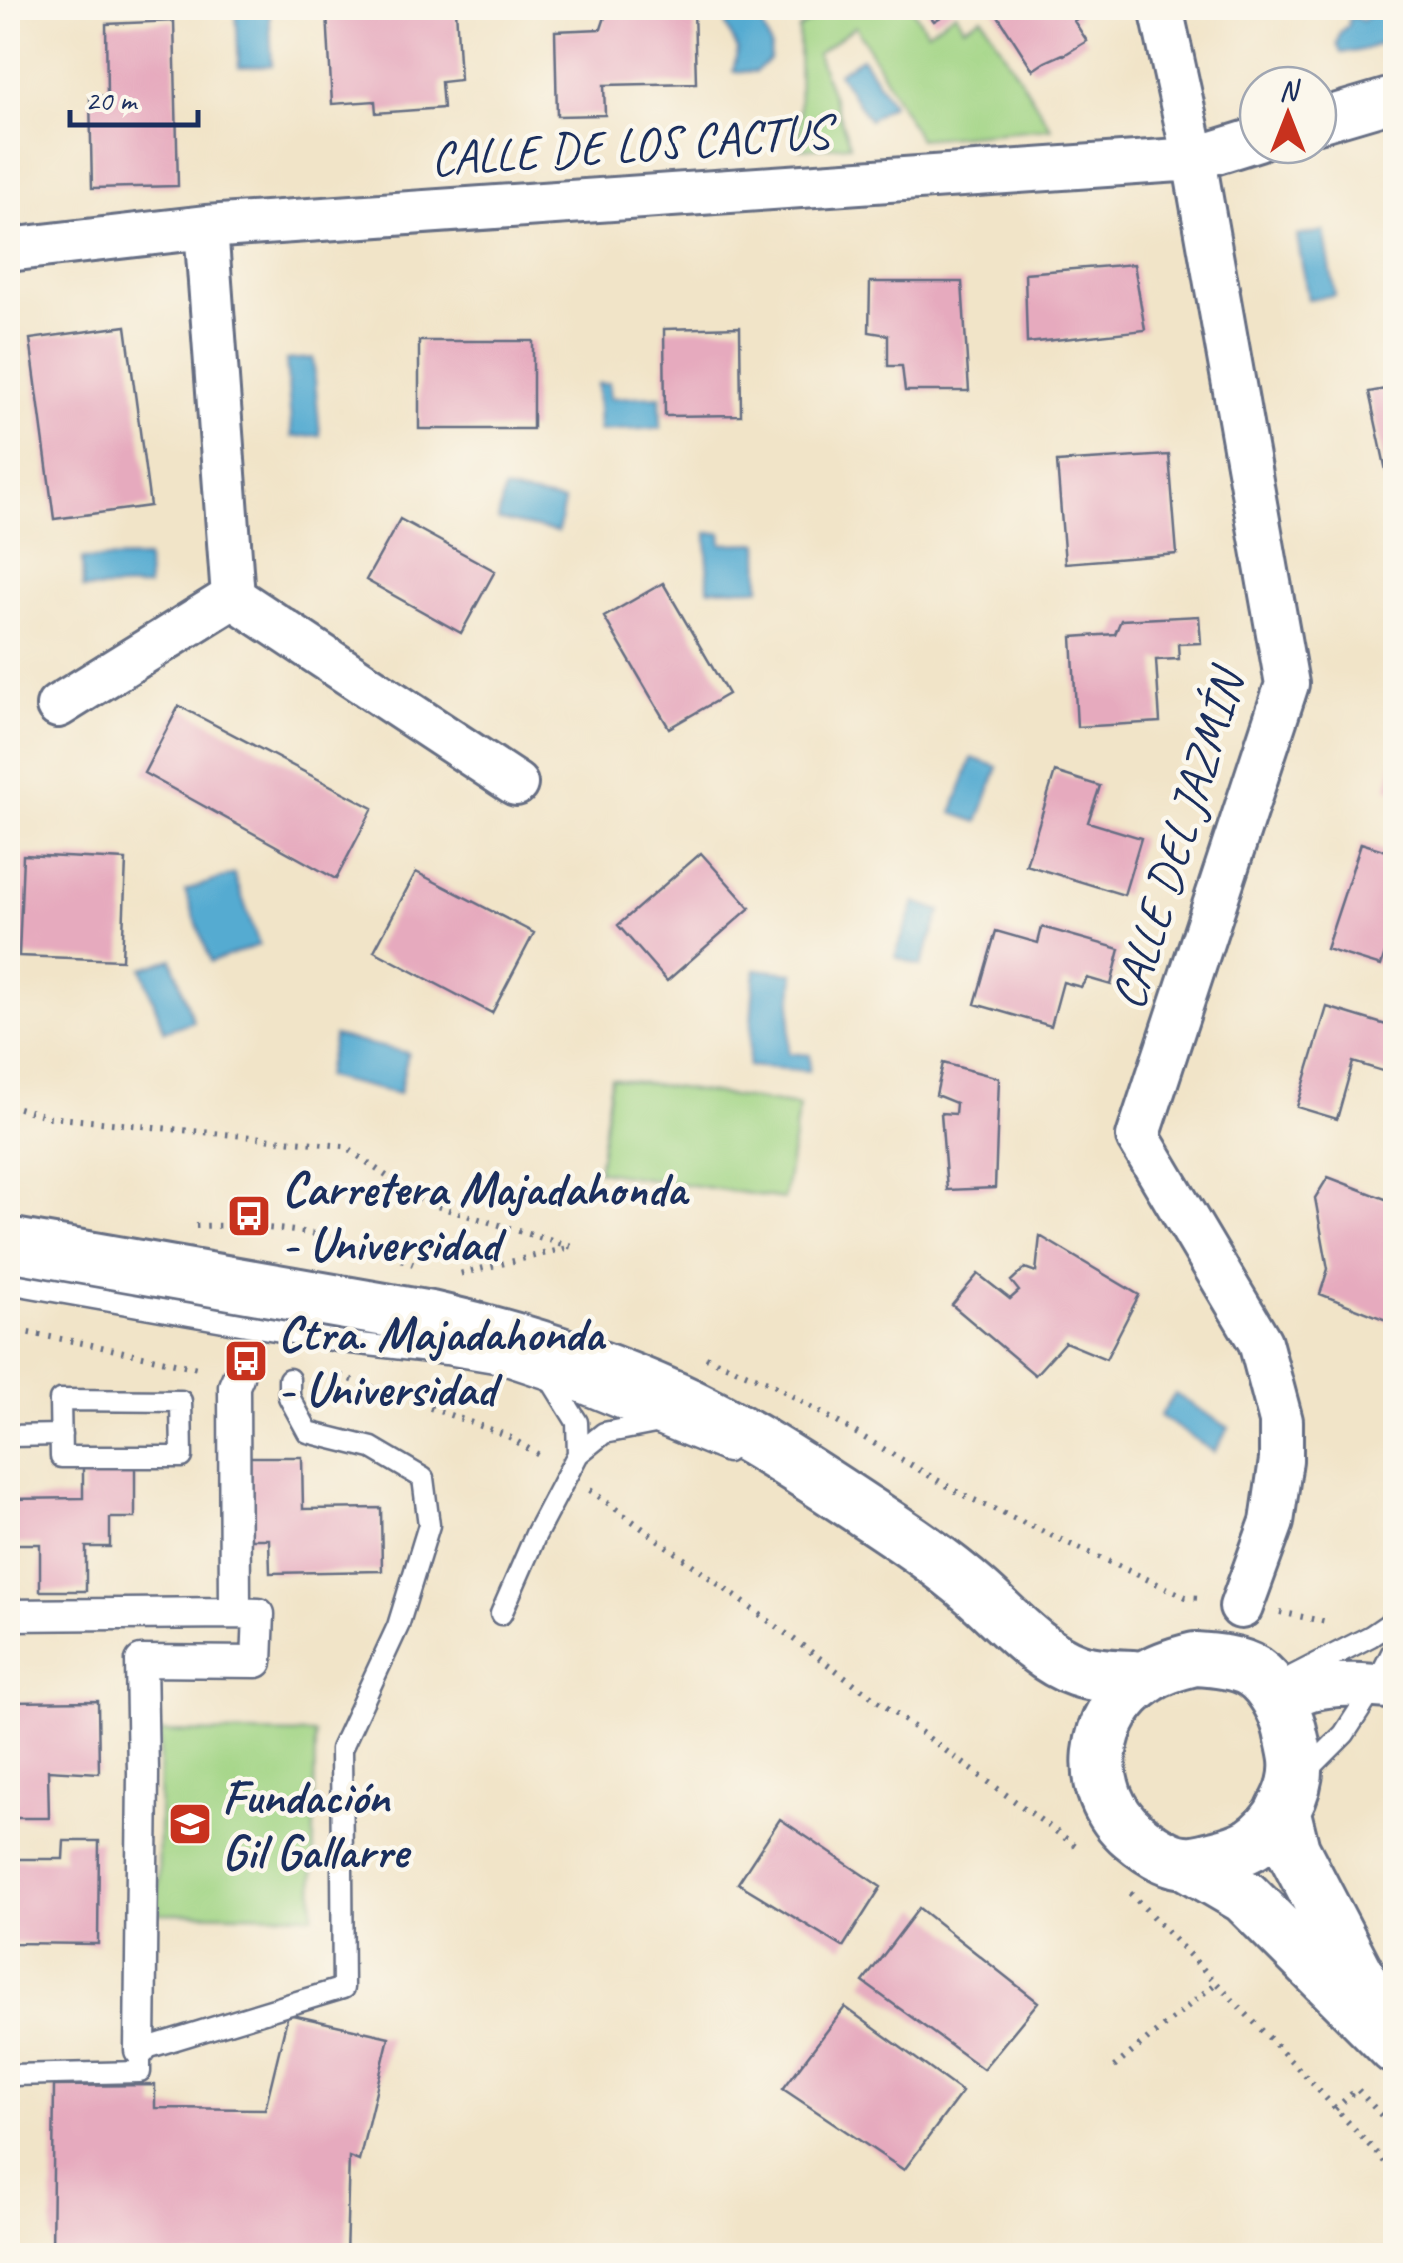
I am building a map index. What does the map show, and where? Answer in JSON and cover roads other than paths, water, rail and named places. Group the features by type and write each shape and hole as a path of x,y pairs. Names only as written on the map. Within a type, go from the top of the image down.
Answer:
{"street":[{"name":"CALLE DEL JAZMÍN","path":"1161,8 1194,158 1287,684 1138,1137 1260,1342 1281,1421 1281,1460 1272,1522 1252,1607 1248,1655 1267,1687"},
{"path":"1338,115 1396,98"},
{"name":"CALLE DE LOS CACTUS","path":"8,250 206,227 1194,158 1238,145"},
{"path":"206,227 233,597"},
{"path":"58,706 233,597"},
{"path":"233,597 516,784"},
{"path":"8,1244 431,1318 542,1346 628,1378 736,1430 866,1511 944,1566 1020,1633 1060,1662 1079,1671 1145,1678"},
{"path":"235,1613 234,1386 238,1377"},
{"path":"140,2050 143,1773 135,1661 141,1603"},
{"path":"8,1615 141,1603 258,1614 257,1662 135,1661"},
{"name":"CALLE DEL JAZMÍN","path":"1196,1659 1252,1607"},
{"path":"1020,1633 1053,1676 1099,1762"},
{"path":"1385,1687 1267,1687 1212,1660 1196,1659 1145,1678 1124,1697 1102,1736 1099,1762 1100,1786 1128,1831 1147,1847 1185,1862 1244,1897 1396,2048"},
{"path":"1267,1687 1288,1721 1296,1761 1289,1796 1293,1850 1396,2048"},
{"path":"1185,1862 1252,1844 1270,1828 1289,1796"}],"lane":[{"path":"8,1283 343,1342 500,1364 658,1422 866,1511"},
{"path":"8,2073 140,2072 140,2050 343,1988 341,1749 398,1626 429,1524 423,1478 372,1448 308,1432 289,1398 289,1379"},
{"path":"551,1380 576,1422 578,1454"},
{"path":"60,1400 181,1401 182,1457 61,1457 62,1435 60,1400"},
{"path":"501,1614 536,1534 578,1454 604,1434 658,1422"},
{"path":"8,1436 62,1435"},
{"path":"1267,1687 1304,1672 1396,1619"},
{"path":"1289,1796 1385,1687 1396,1645"}],"water":[{"path":"236,8 269,8 272,65 239,67"},
{"path":"1370,8 1386,8 1394,22 1390,36 1365,49 1341,53 1337,44 1340,32 1349,19 1363,21"},
{"path":"756,9 771,47 770,60 755,72 733,71 738,50 726,26 731,11"},
{"path":"862,58 892,104 869,120 838,73"},
{"path":"1324,231 1335,295 1308,299 1297,236"},
{"path":"313,358 320,435 292,437 286,360"},
{"path":"609,383 610,398 660,396 661,428 599,431 597,384"},
{"path":"504,490 564,502 558,532 498,520"},
{"path":"707,533 721,533 722,544 759,543 760,588 708,589"},
{"path":"147,558 148,587 83,589 82,559"},
{"path":"972,758 998,767 978,822 952,813"},
{"path":"234,874 259,945 211,962 185,891"},
{"path":"915,902 941,911 921,966 895,957"},
{"path":"172,959 193,1021 164,1031 142,968"},
{"path":"755,969 794,973 788,1053 810,1055 809,1071 748,1066"},
{"path":"334,1036 408,1053 399,1094 325,1077"},
{"path":"1175,1394 1229,1428 1214,1452 1160,1416"}],"place":[{"name":"Carretera Majadahonda - Universidad","path":"249,1216"},
{"name":"Ctra. Majadahonda - Universidad","path":"246,1361"},
{"name":"Fundación Gil Gallarre","path":"190,1824"}]}
